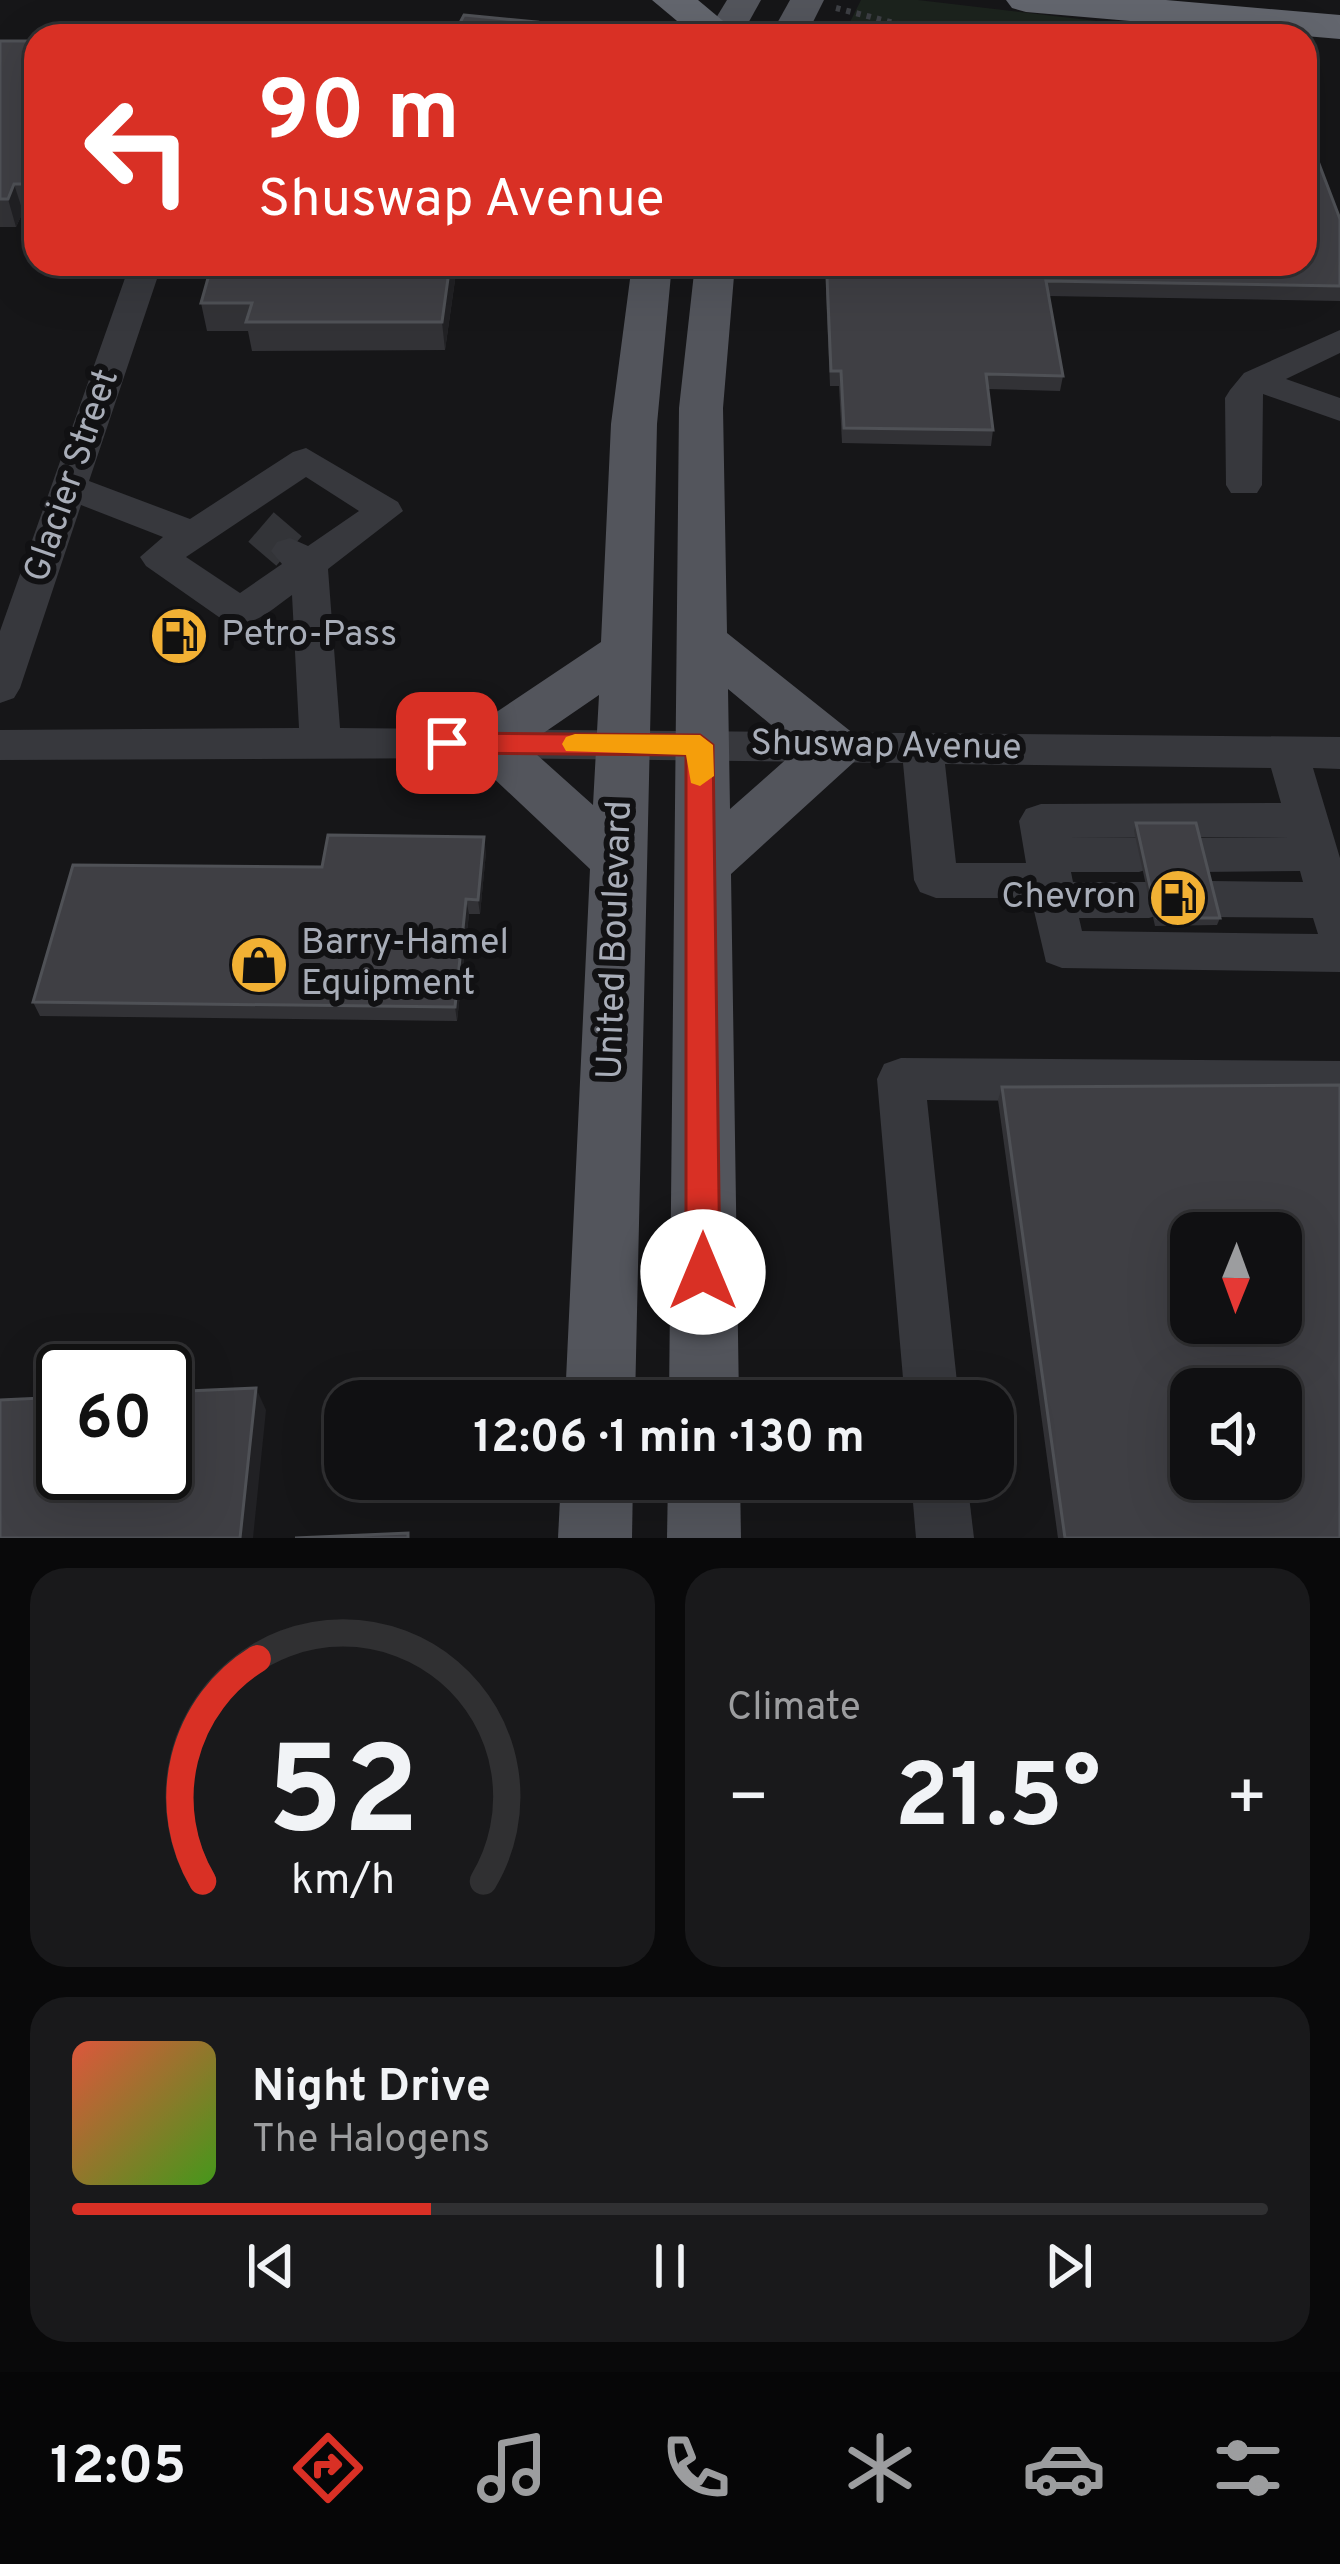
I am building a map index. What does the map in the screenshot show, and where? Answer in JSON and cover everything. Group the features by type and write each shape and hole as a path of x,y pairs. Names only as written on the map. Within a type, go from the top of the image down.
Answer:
{"highway":[{"path":"673,0 706,24"},
{"path":"1026,0 1305,24"},
{"path":"1213,0 1340,4"}],"main road":[{"name":"United Boulevard","path":"601,1380 634,424 651,276"},
{"path":"704,1380 701,408 714,276"},
{"path":"701,639 835,748 702,866"},
{"path":"619,862 490,742 626,650"},
{"path":"595,1538 596,1500"},
{"path":"704,1500 704,1538"}],"street":[{"name":"Glacier Street","path":"0,688 142,276"},
{"path":"1244,485 1242,398 1256,380 1340,340"},
{"path":"1256,380 1340,410"},
{"path":"69,487 192,534 273,538"},
{"path":"192,534 159,557 240,612 273,538"},
{"path":"273,538 321,745"},
{"name":"Shuswap Avenue","path":"0,746 490,742 1340,753"},
{"path":"922,748 936,880 1050,878 1139,855"},
{"path":"1210,899 1335,916 1287,752"},
{"path":"1312,837 1041,821 1062,949 1340,953"},
{"path":"1199,855 1312,837"},
{"path":"1050,878 1149,900"},
{"path":"930,1380 901,1079 1340,1082"},
{"path":"941,1500 945,1538"}],"path":[{"path":"820,4 898,24"}],"shaded area":[{"path":"861,0 918,0 1122,24 849,24"}],"building":[{"path":"464,15 537,22 536,24 459,24"},
{"path":"0,41 24,41 24,184 14,184 8,199 0,199"},
{"path":"1317,159 1340,219 1340,286 1046,281 1063,376 986,374 993,430 844,428 841,371 831,371 827,277 1317,276"},
{"path":"209,276 448,276 442,322 246,322 252,303 201,303"},
{"path":"1136,823 1196,823 1220,918 1157,918"},
{"name":"Barry-Hamel Equipment","path":"328,835 484,837 478,900 466,899 455,1007 33,1002 73,865 322,867"},
{"path":"1340,1085 1340,1538 1065,1538 1002,1087"},
{"path":"256,1388 240,1538 0,1538 0,1400 36,1398 36,1500 192,1500 192,1391"},
{"path":"408,1533 408,1538 295,1538"}],"tunnel":[{"path":"261,527 289,551"}],"slow traffic":[{"path":"575,744 700,745 700,776"}],"place":[{"name":"Petro-Pass","path":"179,636"},
{"name":"Chevron","path":"1178,898"},
{"name":"Barry-Hamel Equipment","path":"259,965"}],"route":[{"path":"447,743 700,745 703,1272"}]}
